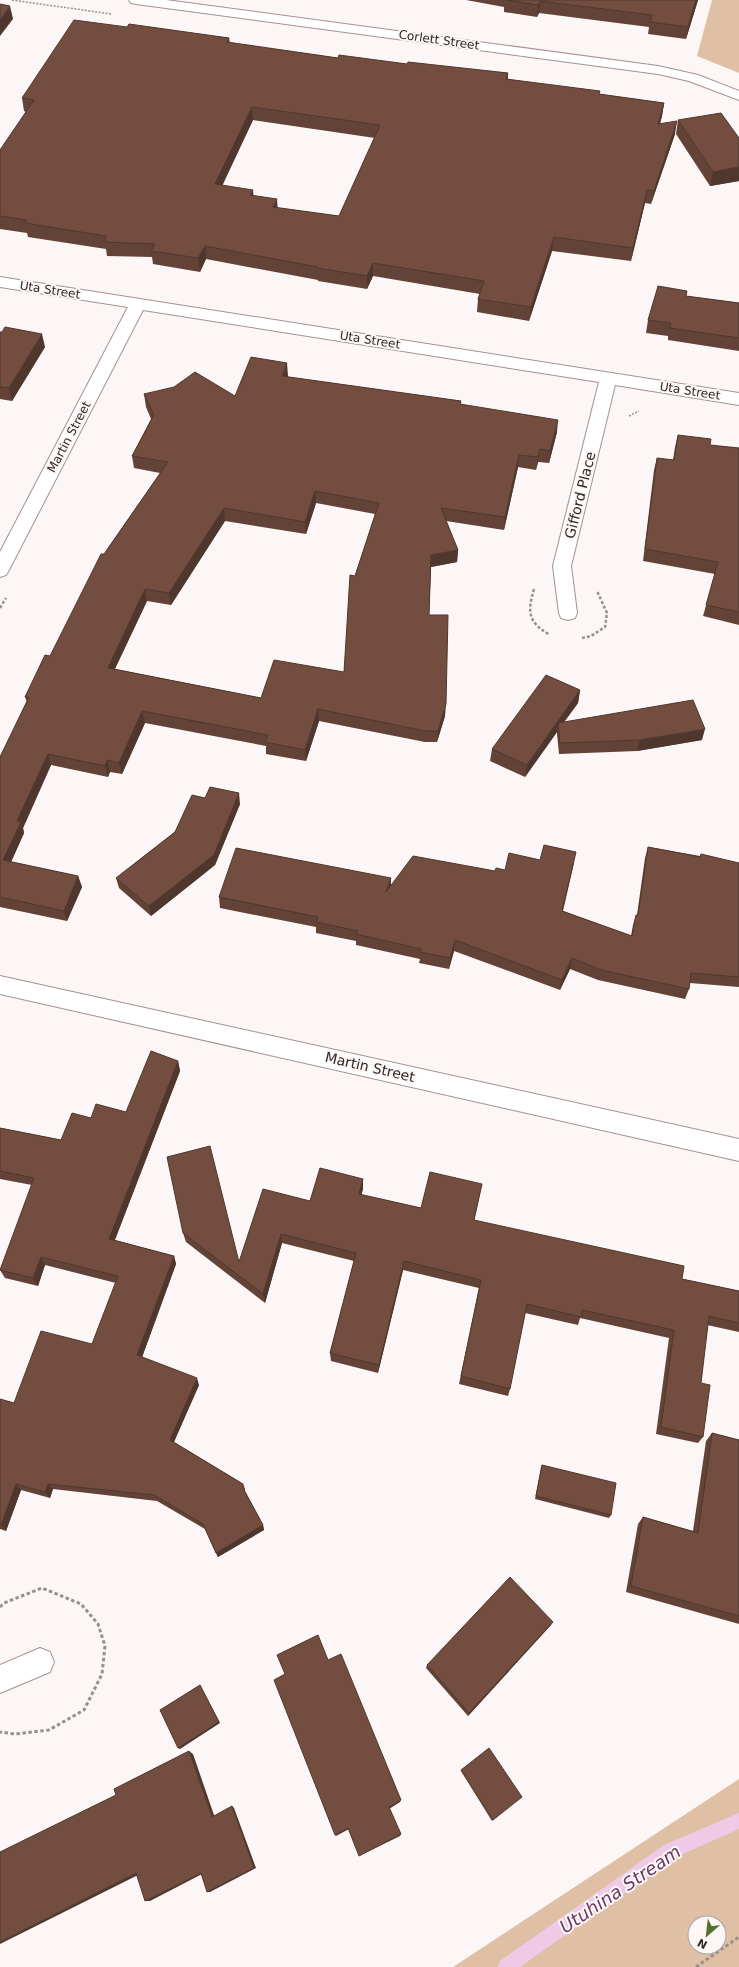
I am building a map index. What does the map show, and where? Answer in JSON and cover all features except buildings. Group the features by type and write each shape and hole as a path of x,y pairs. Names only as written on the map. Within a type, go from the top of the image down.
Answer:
{"street":[{"name":"Corlett Street","path":"136,0 658,70 693,78 739,96"},
{"name":"Uta Street","path":"0,282 739,399"},
{"name":"Martin Street","path":"0,570 138,303"},
{"name":"Gifford Place","path":"568,613 562,566 608,378"},
{"name":"Martin Street","path":"0,985 739,1150"},
{"path":"0,1679 40,1662"}],"path":[{"path":"0,1607 4,1603 42,1588 81,1604 98,1624 105,1646 102,1674 84,1710 49,1730 15,1734 0,1732"},
{"path":"696,1967 739,1937"}],"shaded area":[{"path":"712,0 739,0 739,73 697,56"},
{"path":"739,1779 739,1967 453,1967"}],"waterway":[{"name":"Utuhina Stream","path":"506,1967 670,1851 739,1821"}]}
